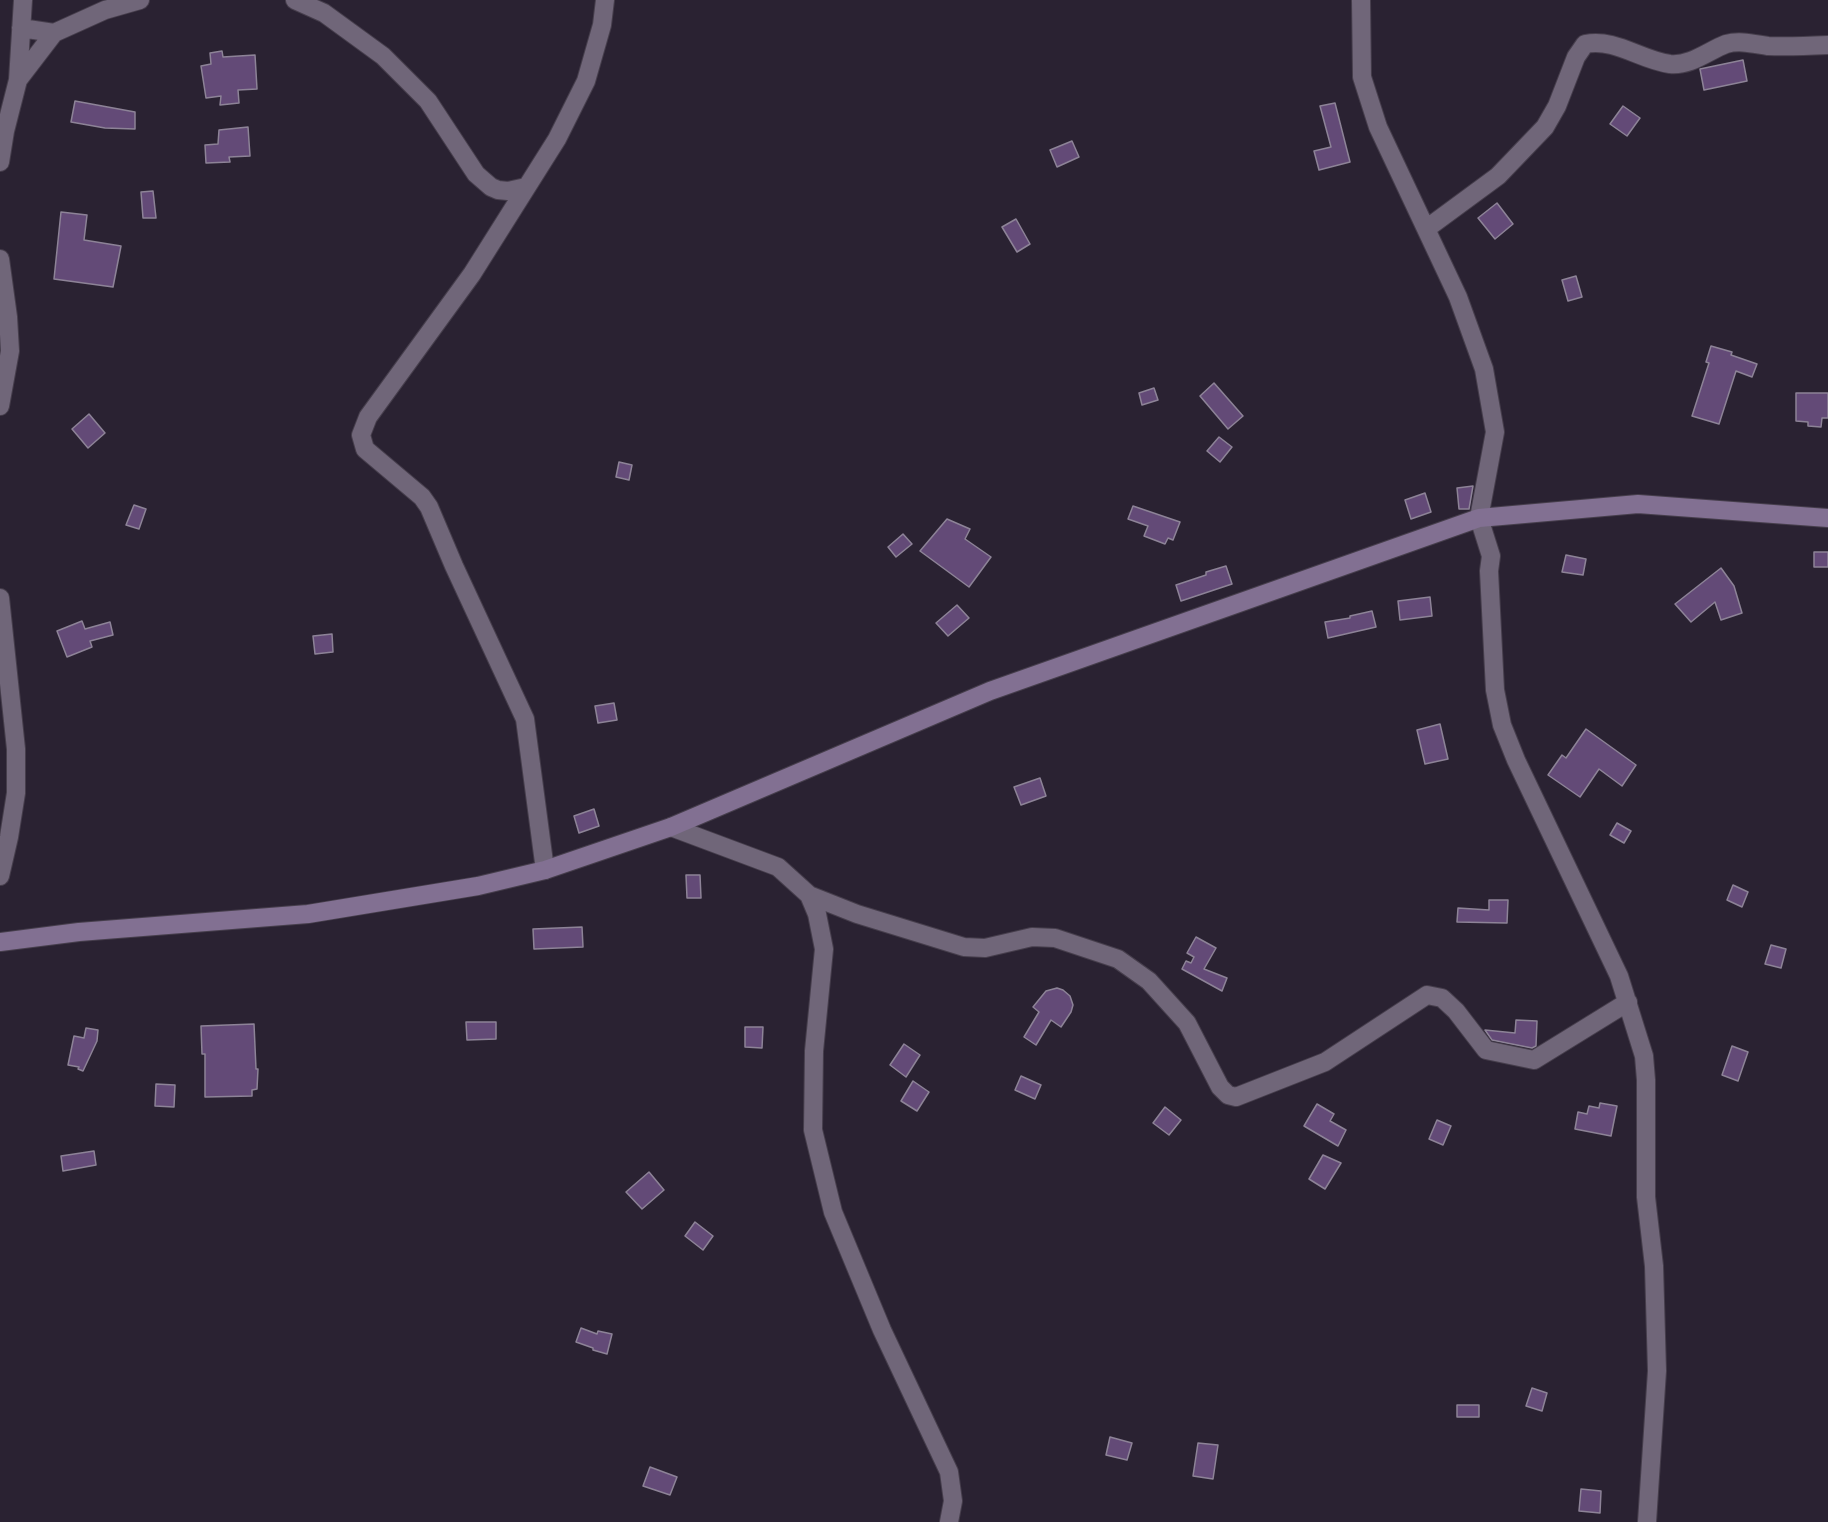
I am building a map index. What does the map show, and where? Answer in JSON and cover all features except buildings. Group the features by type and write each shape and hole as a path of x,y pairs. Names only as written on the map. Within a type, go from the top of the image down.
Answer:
{"street":[{"path":"0,162 18,80 23,0"},
{"path":"18,80 54,33 105,10 140,0"},
{"path":"295,0 324,13 383,56 428,101 476,174 492,187 508,191 526,187"},
{"path":"545,870 525,719 429,507 422,497 365,449 360,435 368,417 472,274 557,139 586,81 602,25 605,0"},
{"path":"1361,0 1362,77 1378,128 1458,297 1486,380 1495,432 1479,518 1491,556 1489,571 1495,690 1502,725 1516,760 1619,976 1644,1056 1646,1197 1654,1266 1657,1371 1647,1522"},
{"path":"21,27 54,33"},
{"path":"1426,229 1498,176 1545,127 1557,106 1576,57 1585,44 1596,42 1608,44 1670,64 1686,63 1726,44 1739,42 1769,46 1828,45"},
{"path":"0,258 10,351 0,406"},
{"path":"0,942 79,932 308,914 478,886 545,870 671,827 990,691 1479,518 1638,504 1828,518"},
{"path":"0,598 16,749 16,793 0,876"},
{"path":"671,827 778,867 809,895 857,914 964,947 985,948 1032,937 1055,938 1118,959 1149,981 1187,1023 1221,1087 1228,1095 1236,1097 1325,1062 1427,995 1442,998 1456,1011 1486,1050 1534,1060 1628,1002"},
{"path":"809,895 818,914 824,949 814,1051 813,1130 833,1212 882,1330 949,1472 953,1501 949,1522"}]}
